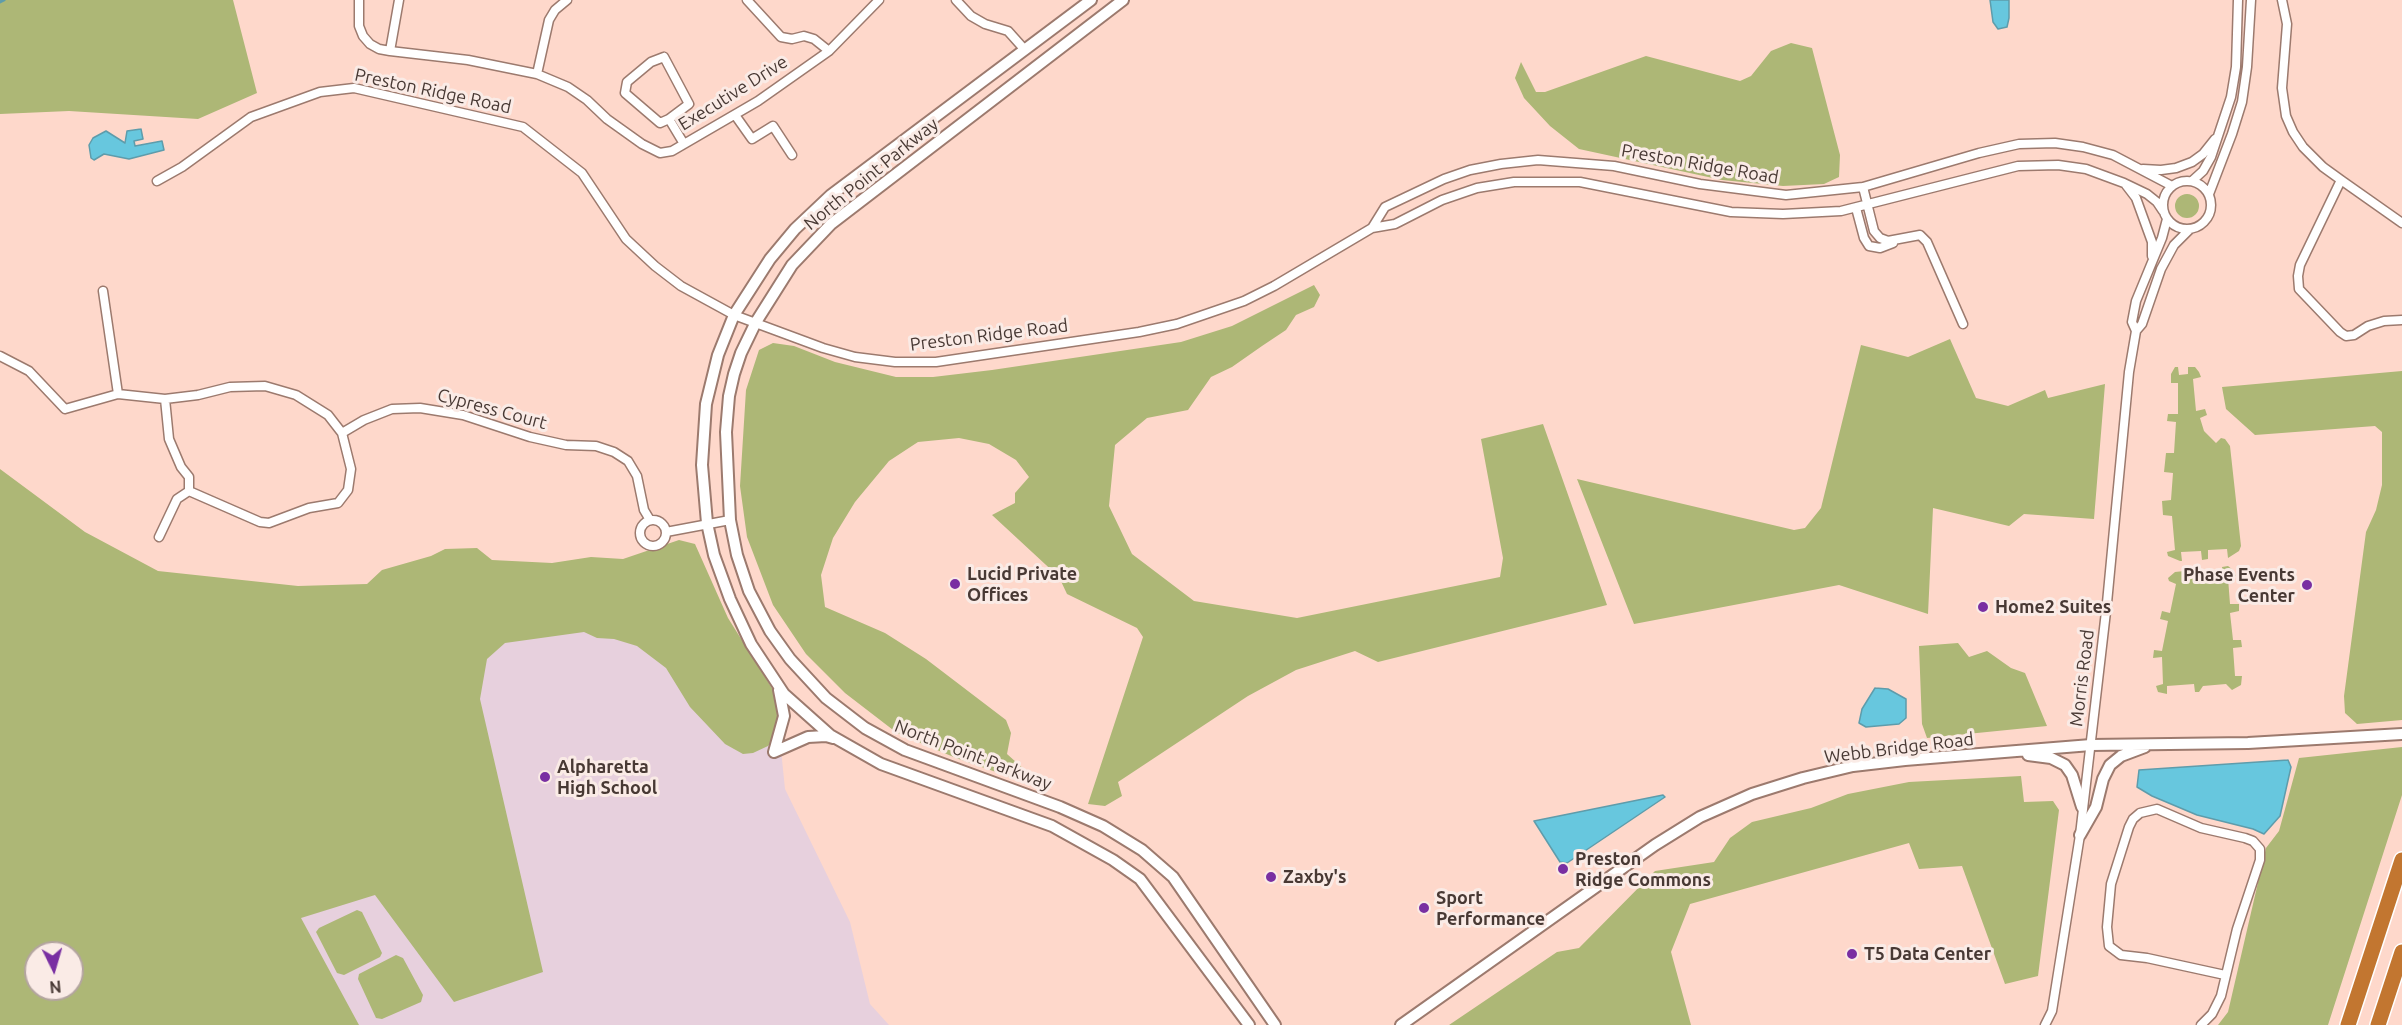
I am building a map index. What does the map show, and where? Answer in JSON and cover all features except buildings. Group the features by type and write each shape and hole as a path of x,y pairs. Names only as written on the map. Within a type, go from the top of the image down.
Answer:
{"highway":[{"path":"2348,1025 2402,860"},
{"path":"2378,1025 2402,952"}],"street":[{"path":"359,0 360,26 363,36 370,44 390,51 399,0"},
{"path":"537,74 549,20 555,10 567,0"},
{"path":"747,0 781,37 792,39 804,36 814,39 829,51"},
{"name":"Executive Drive","path":"390,51 468,60 537,74 568,87 588,100 607,119 660,153 672,151 735,115 829,51 879,0"},
{"path":"956,0 971,16 985,24 1008,31 1025,50"},
{"name":"North Point Parkway","path":"1091,0 831,195 795,229 770,259 734,315 718,355 706,404 702,465 707,523 714,555 727,593 751,644 784,694 825,730 880,764 1052,826 1113,860 1140,879 1249,1025"},
{"name":"North Point Parkway","path":"1124,0 831,224 792,266 756,322 741,353 729,396 726,432 730,520 737,555 749,591 770,631 790,659 826,698 865,728 905,750 1060,807 1103,826 1142,850 1173,877 1275,1025"},
{"path":"2192,182 2203,171 2219,135 2231,97 2236,66 2238,0"},
{"path":"2209,194 2242,102 2247,67 2251,0"},
{"path":"2282,0 2287,24 2282,88 2286,116 2303,147 2323,167 2402,223"},
{"path":"664,57 690,104 669,119 660,123 625,93 627,82 651,62 664,57"},
{"name":"Preston Ridge Road","path":"157,181 182,167 251,117 320,92 354,88 523,127 582,173 626,239 681,286 734,315 844,354 895,362 936,362 1139,332 1209,315 1244,301 1372,228 1395,224 1442,200 1477,188 1538,180 1580,182 1731,212 1783,214 1841,212 2018,166 2067,166 2086,169 2147,194 2157,202 2165,215"},
{"path":"735,115 752,139 773,126 792,155"},
{"path":"669,119 684,144"},
{"path":"2141,169 2168,169 2192,162 2203,154 2219,135"},
{"name":"Preston Ridge Road","path":"1372,228 1385,207 1444,179 1470,170 1538,160 1614,166 1700,184 1786,195 1863,187 1979,153 2019,144 2055,143 2113,155 2172,186"},
{"path":"2341,180 2300,266 2299,289 2346,336 2354,335 2368,326 2384,321 2402,320"},
{"path":"2185,181 2192,182 2205,188 2209,194 2212,207 2202,225 2189,230 2180,229 2165,215 2164,197 2172,186 2185,181"},
{"path":"2124,183 2136,198 2152,242 2152,261"},
{"path":"1863,187 1874,231 1880,238 1888,241 1910,235 1920,235 1927,242 1964,324"},
{"path":"1856,207 1864,238 1872,248 1880,248 1910,235"},
{"name":"Morris Road","path":"2136,331 2132,322 2134,311 2162,238 2165,215"},
{"name":"Morris Road","path":"2045,1025 2052,1011 2080,835 2129,372 2136,331 2142,324 2161,269 2174,244 2189,230"},
{"path":"103,291 118,394"},
{"path":"0,356 29,371 65,409 118,394 165,399 198,395 230,387 265,386 296,395 328,415 342,433 351,469 348,490 338,503 309,508 269,523 260,522 189,491"},
{"path":"165,399 169,439 181,467 189,477 189,491"},
{"name":"Cypress Court","path":"342,433 364,420 392,409 420,408 463,415 530,437 566,445 596,446 614,452 628,461 637,476 644,510 650,520 641,529 644,542 652,546 660,544 666,532 730,520"},
{"path":"159,537 177,500 189,491"},
{"path":"650,520 661,523 666,532"},
{"path":"777,684 782,697 784,716 774,752 816,735 843,742"},
{"name":"Webb Bridge Road","path":"1401,1025 1655,844 1700,818 1752,794 1803,778 1853,766 2091,745 2248,743 2402,734"},
{"path":"2080,835 2096,807 2103,779 2110,765 2121,756 2152,744"},
{"path":"1998,753 2043,756 2059,761 2073,775 2082,807"},
{"path":"2201,1025 2212,1014 2221,996 2225,975 2260,860 2259,849 2253,841 2201,828 2157,809 2140,813 2129,827 2111,884 2107,927 2109,946 2121,955 2147,958 2225,975"}],"shaded area":[{"name":"Alpharetta High School","path":"713,604 776,701 785,789 850,922 870,1004 889,1025 263,1025 380,605"}],"green space":[{"path":"0,0 233,0 257,93 198,119 69,111 0,114"},
{"path":"1791,43 1812,48 1840,155 1839,177 1824,184 1783,186 1722,180 1579,149 1550,126 1524,98 1515,78 1521,62 1536,92 1545,92 1646,56 1740,81 1751,76 1771,51"},
{"path":"2187,194 2196,197 2199,206 2196,215 2187,218 2178,215 2175,206 2178,197"},
{"path":"1314,285 1320,295 1314,307 1296,315 1286,330 1232,367 1211,377 1188,410 1147,418 1115,445 1109,506 1132,554 1194,601 1297,618 1500,577 1503,558 1481,439 1543,424 1607,605 1378,662 1355,651 1296,670 1248,696 1118,782 1122,796 1105,806 1088,804 1143,637 1137,628 1067,594 1059,577 992,515 1015,503 1015,493 1029,477 1016,460 989,444 959,438 918,442 889,461 855,502 833,538 821,575 825,607 885,633 926,659 1006,720 1011,733 1007,754 1044,783 1036,786 956,758 897,733 845,693 806,654 773,605 747,537 740,486 746,390 759,350 773,343 794,346 835,362 896,377 933,377 1181,342 1232,326"},
{"path":"1950,339 1976,398 2008,406 2045,390 2048,398 2105,384 2094,519 2024,514 2009,526 1933,508 1928,614 1839,585 1634,624 1577,479 1794,530 1805,528 1821,508 1861,345 1908,357"},
{"path":"2175,367 2178,367 2179,375 2188,374 2188,367 2195,367 2199,372 2201,377 2193,379 2196,411 2205,409 2207,415 2200,418 2204,431 2216,443 2221,438 2225,439 2230,446 2241,546 2239,551 2228,558 2227,549 2208,550 2208,559 2202,560 2201,551 2181,552 2182,561 2168,556 2167,552 2175,550 2172,516 2163,515 2162,501 2171,500 2173,473 2164,472 2166,453 2174,453 2176,422 2167,421 2168,414 2178,414 2178,383 2171,383 2171,374"},
{"path":"2402,371 2402,720 2357,724 2345,713 2344,696 2366,532 2376,510 2382,485 2382,432 2375,426 2255,435 2226,409 2222,387"},
{"path":"0,469 85,532 158,571 298,586 367,584 382,570 431,556 445,549 477,548 492,560 552,563 591,557 623,559 679,540 695,544 728,618 775,693 782,714 777,736 768,746 753,753 743,754 725,744 690,707 666,668 637,646 614,639 597,638 584,632 505,643 487,659 480,699 543,972 454,1002 375,895 301,918 359,1025 0,1025"},
{"path":"2228,566 2236,576 2228,578 2230,604 2239,604 2239,611 2230,613 2233,640 2241,640 2242,647 2233,648 2235,676 2242,676 2241,685 2232,690 2226,684 2203,686 2199,692 2195,692 2194,684 2167,686 2167,694 2158,692 2156,686 2163,684 2162,657 2153,658 2154,650 2162,651 2168,621 2160,619 2162,611 2170,613 2176,584 2168,578 2175,572 2194,570 2194,580 2223,577 2222,567"},
{"path":"1958,643 1969,657 1987,651 2011,668 2025,673 2047,726 1927,738 1922,724 1919,646"},
{"path":"2402,747 2402,795 2328,1025 2218,1025 2228,1012 2266,848 2279,831 2299,758"},
{"path":"2021,776 2024,802 2053,801 2059,810 2038,976 2005,984 1962,866 1919,869 1909,843 1690,904 1671,952 1691,1025 1449,1025 1557,952 1579,948 1655,871 1714,862 1730,838 1752,822 1811,808 1848,794 1909,782"},
{"path":"357,910 362,912 382,953 380,957 344,975 337,973 316,932 319,928"},
{"path":"396,955 403,958 423,995 421,1002 382,1019 376,1018 358,979 359,974"}],"water":[{"path":"1990,0 2009,0 2007,27 1998,29 1993,22"},
{"path":"141,129 143,139 134,141 135,146 162,141 164,150 129,159 104,154 94,160 91,158 89,145 93,138 106,131 125,143 127,131"},
{"path":"1875,688 1888,689 1906,699 1906,718 1899,724 1866,727 1859,723 1862,709"},
{"path":"2288,760 2291,767 2280,816 2264,834 2253,829 2197,815 2152,796 2137,787 2139,770"},
{"path":"1663,795 1665,797 1567,863 1560,862 1534,821"}],"waterway":[{"path":"0,2 4,0"}],"place":[{"name":"Lucid Private Offices","path":"955,584"},
{"name":"Phase Events Center","path":"2307,585"},
{"name":"Home2 Suites","path":"1983,607"},
{"name":"Alpharetta High School","path":"545,777"},
{"name":"Preston Ridge Commons","path":"1563,869"},
{"name":"Zaxby's","path":"1271,877"},
{"name":"Sport Performance","path":"1424,908"},
{"name":"T5 Data Center","path":"1852,954"}]}
